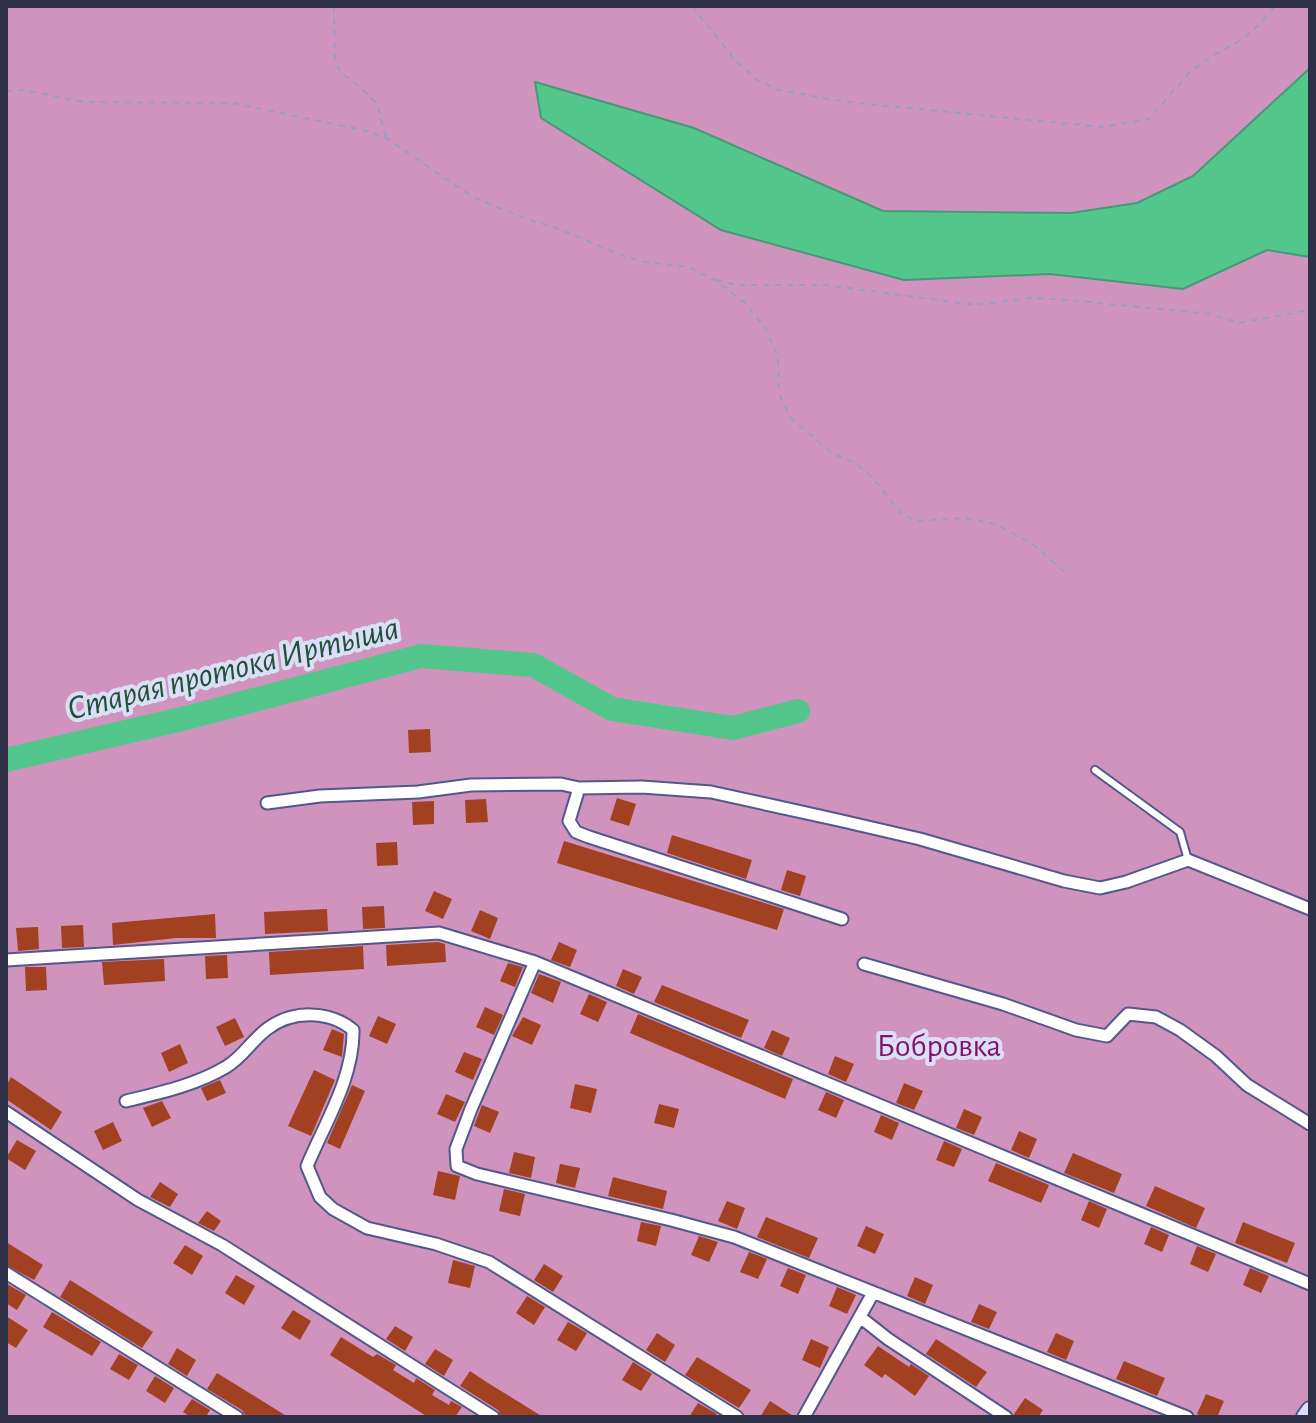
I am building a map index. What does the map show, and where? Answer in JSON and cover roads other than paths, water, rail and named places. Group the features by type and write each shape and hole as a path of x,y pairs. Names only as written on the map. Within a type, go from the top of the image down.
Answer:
{"street":[{"path":"267,803 471,785 561,784 579,788 642,787 711,792 920,839 1051,878 1100,888 1188,860 1310,909"},
{"path":"579,788 569,821 576,832 842,919"},
{"path":"6,960 439,933 535,962 1310,1284"},
{"path":"535,962 471,1109 456,1149 457,1166 477,1174 734,1237 1187,1417"},
{"path":"864,964 1003,1004 1076,1030 1107,1036 1128,1014 1156,1017 1216,1056 1247,1085 1310,1124"},
{"path":"126,1101 160,1093 225,1067 247,1051 265,1030 289,1016 316,1015 341,1020 353,1030 354,1052 307,1166 320,1197 333,1209 367,1228 436,1244 489,1262 737,1417"},
{"path":"6,1112 138,1200 222,1245 493,1417"},
{"path":"6,1273 237,1417"},
{"path":"804,1417 873,1293"},
{"path":"860,1317 1006,1417"},
{"path":"1305,1417 1310,1410"}],"lane":[{"path":"1095,770 1180,832 1188,860"}],"waterway":[{"name":"Старая протока Иртыша","path":"6,760 186,718 421,656 533,665 612,709 733,728 798,711"}],"park label":[{"name":"Бобровка","path":"939,1046"}]}
